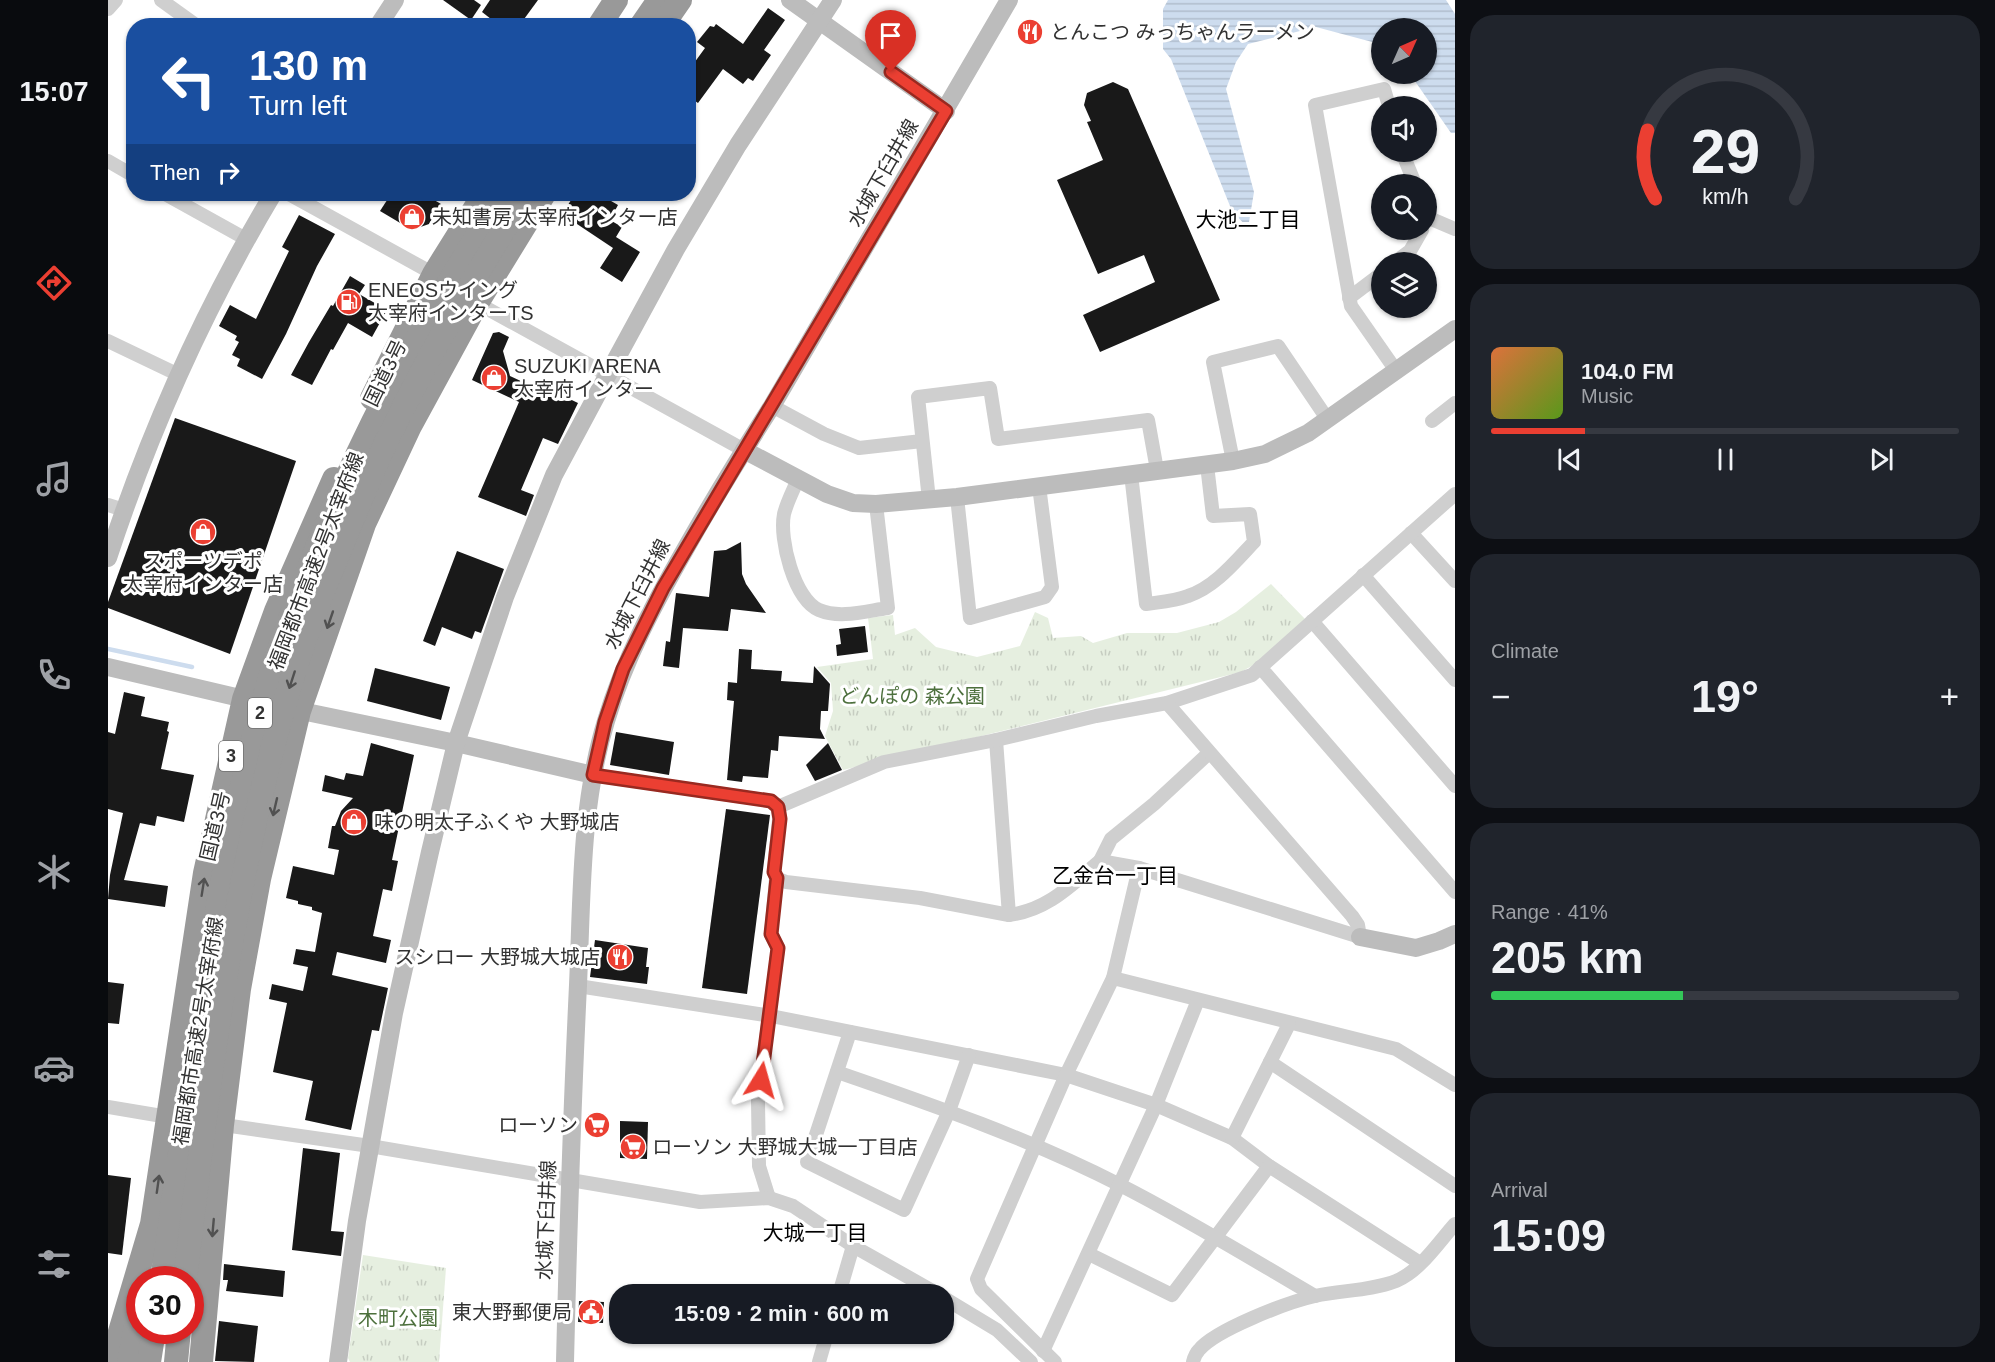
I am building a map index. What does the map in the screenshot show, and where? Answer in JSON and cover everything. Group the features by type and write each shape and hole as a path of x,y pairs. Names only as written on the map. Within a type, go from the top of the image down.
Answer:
{"highway":[{"path":"604,18 616,0"},
{"path":"621,18 633,0"},
{"path":"647,18 659,0"},
{"path":"668,18 680,0"},
{"name":"国道3号","path":"111,1362 152,1224 205,873 244,699 276,611 318,514 434,274 480,201"},
{"name":"福岡都市高速2号太宰府線","path":"164,1266 196,1031 218,904 241,788 271,674 339,493 372,422 446,284 499,201"},
{"name":"福岡都市高速2号太宰府線","path":"187,1266 218,1029 237,909 262,784 291,679 325,586 391,432 465,294 522,201"},
{"path":"201,1362 222,1125 238,988 257,890 299,711 364,524 410,426 477,303 540,201"},
{"path":"146,1266 152,1224"},
{"path":"129,1362 133,1344"},
{"path":"149,1362 152,1344"},
{"path":"176,1362 178,1344"}],"street":[{"path":"108,9 116,0"},
{"path":"161,0 186,18"},
{"path":"383,18 395,0"},
{"path":"790,0 946,111"},
{"path":"338,1362 357,1221 397,1002 456,743 505,597 554,475 676,249 738,144 833,0"},
{"name":"水城下臼井線","path":"565,1362 569,1178 584,834 593,775 605,722 623,669 663,588 946,111 1009,0"},
{"path":"1386,96 1384,89 1315,105 1351,306 1396,372"},
{"path":"108,161 126,171"},
{"path":"178,201 246,239"},
{"path":"108,558 116,507 246,239 269,201"},
{"path":"302,201 434,274"},
{"path":"1437,223 1455,229"},
{"path":"1349,298 1371,281"},
{"path":"477,303 607,376 827,494 853,503 876,504 929,500 1207,465 1265,454 1290,443 1328,420 1455,329"},
{"path":"108,340 179,375"},
{"path":"1233,461 1212,362 1278,346 1328,420"},
{"path":"929,500 918,397 990,388 998,439 1148,420 1157,471"},
{"path":"1432,421 1455,403"},
{"path":"772,406 824,434 860,448 922,441"},
{"path":"1131,474 1146,603 1178,599 1200,591 1223,574 1254,542 1250,514 1213,516 1207,465"},
{"path":"798,479 784,515 786,552 797,587 817,609 837,614 888,608 876,504"},
{"path":"957,496 970,618 1045,597 1052,587 1039,486"},
{"path":"778,807 884,762 1167,703 1252,675 1455,494"},
{"path":"1412,533 1455,581"},
{"path":"1364,575 1455,680"},
{"path":"1312,621 1455,786"},
{"path":"108,666 244,699 456,743 593,775 771,801 778,807 780,819 774,872 777,878 771,934 778,948 771,1016 758,1101 759,1166 769,1198"},
{"path":"1260,667 1455,892"},
{"path":"1167,703 1352,916 1358,925 1360,937"},
{"path":"996,740 1009,915"},
{"path":"777,878 786,882 920,898 1009,915 1024,913 1048,903 1100,861 1111,839 1154,804 1209,753"},
{"path":"1100,861 1139,868 1360,937 1416,948 1439,942 1455,934"},
{"path":"1055,1362 981,1289 977,1279 1066,1075 1113,978 1139,868"},
{"path":"1113,978 1396,1049 1455,1085"},
{"path":"578,986 771,1016 1066,1075 1156,1105 1232,1138 1269,1167 1419,1263"},
{"path":"1043,1351 1156,1105 1198,1000"},
{"path":"1232,1138 1289,1024"},
{"path":"850,1032 807,1162 904,1210 949,1111 969,1055"},
{"path":"1270,1062 1455,1186"},
{"path":"837,1072 949,1111 1035,1146 1120,1185 1315,1296"},
{"path":"108,1107 370,1146 700,1202 769,1198 793,1206 853,1246 920,1284"},
{"path":"1089,1254 1172,1295 1269,1167"},
{"path":"1193,1362 1198,1350 1208,1341 1270,1311 1315,1296 1378,1287 1404,1276 1455,1224"},
{"path":"842,1284 853,1246"},
{"path":"954,1304 997,1330 1031,1362"},
{"path":"819,1362 824,1344"}],"green space":[{"name":"どんぽの 森公園","path":"1271,584 1306,620 1257,663 1241,672 843,770 825,736 833,711 831,683 817,667 873,659 868,618 893,615 895,635 915,628 936,647 977,657 1020,646 1035,612 1048,618 1053,638 1081,636 1093,643 1127,633 1177,633 1219,622 1236,612"},
{"name":"木町公園","path":"363,1255 446,1268 439,1362 350,1362 348,1358"}],"water":[{"path":"1168,0 1446,0 1455,14 1455,133 1451,133 1437,113 1437,96 1425,96 1417,84 1437,84 1437,18 1371,18 1371,42 1316,27 1248,44 1236,62 1226,89 1254,192 1248,228 1232,211 1171,59 1163,49 1163,9"}],"building":[{"path":"443,0 474,0 481,5 472,18 468,18"},
{"path":"490,0 538,0 525,18 490,18 482,12"},
{"path":"768,8 785,20 764,50 771,55 753,81 748,78 743,84 723,69 698,103 696,102 696,60 705,48 697,42 710,26 714,27 716,24 743,44"},
{"name":"とんこつ みっちゃんラーメン","path":"1025,22 1040,29 1035,41 1020,34"},
{"path":"1113,82 1128,89 1220,300 1100,352 1083,315 1155,282 1144,255 1098,274 1057,180 1103,160 1087,122 1091,121 1084,105 1087,93"},
{"name":"未知書房 太宰府インター店","path":"386,201 436,201 441,204 429,224 412,230 380,211"},
{"path":"570,201 611,201 618,205 610,220 622,227 616,237 640,252 622,282 600,268 613,248 562,214"},
{"path":"299,215 335,234 262,379 237,366 240,359 232,355 239,342 235,340 237,336 219,326 230,305 256,319 289,251 282,247"},
{"path":"350,276 365,285 359,294 387,310 372,337 348,323 312,385 291,375"},
{"path":"499,332 509,337 503,351 510,376 553,396 555,392 578,403 558,444 543,438 521,490 534,495 526,516 478,497 519,402 472,380 493,333"},
{"name":"スポーツデポ 太宰府インター店","path":"175,418 296,461 230,654 108,608 108,602"},
{"path":"741,542 742,574 746,584 766,613 731,609 728,631 683,628 679,668 663,666 666,641 670,642 676,593 709,597 714,551 726,550"},
{"path":"457,551 504,569 481,633 475,631 472,639 442,627 435,646 423,641"},
{"path":"865,626 868,652 837,656 836,645 841,644 839,629"},
{"path":"739,649 752,650 751,669 782,671 781,681 813,683 814,666 830,684 828,711 821,711 820,729 825,739 779,736 778,751 771,750 768,778 743,776 742,782 727,780 734,701 727,700 728,682 737,683"},
{"path":"375,668 450,687 441,720 367,701"},
{"path":"124,692 145,697 141,716 169,722 161,769 194,775 184,822 157,816 155,826 140,823 124,880 168,886 165,907 108,899 110,875 123,813 108,809 108,732 115,734"},
{"path":"616,732 674,742 669,775 610,765"},
{"path":"371,743 414,755 392,860 398,861 392,891 383,889 373,936 391,940 386,963 337,952 332,975 388,988 379,1031 372,1030 351,1130 305,1120 313,1081 273,1072 287,1003 269,999 272,984 303,991 308,967 293,964 296,949 315,952 322,913 312,910 312,907 298,904 298,901 286,898 293,866 334,875 339,850 328,848 332,826 335,826 341,811 353,798 322,791 325,775 344,780 346,773 363,776"},
{"path":"828,743 842,770 815,781 806,765"},
{"path":"726,809 770,815 747,994 702,988"},
{"name":"スシロー 大野城大城店","path":"595,940 648,948 647,984 590,977"},
{"path":"108,982 124,984 119,1024 108,1023"},
{"name":"ローソン 大野城大城一丁目店","path":"620,1121 648,1122 647,1159 620,1158"},
{"path":"303,1148 340,1153 331,1231 344,1232 341,1256 292,1250"},
{"path":"108,1175 131,1178 122,1255 108,1253"},
{"path":"224,1264 285,1271 283,1297 226,1291 228,1280 223,1280"},
{"name":"東大野郵便局","path":"579,1301 604,1302 603,1323 578,1322"},
{"path":"219,1321 258,1326 254,1362 215,1361"}],"waterway":[{"path":"108,649 192,667"}],"place":[{"name":"とんこつ みっちゃんラーメン","path":"1030,32"},
{"name":"未知書房 太宰府インター店","path":"412,217"},
{"name":"ENEOSウイング 太宰府インターTS","path":"349,302"},
{"name":"SUZUKI ARENA 太宰府インター","path":"494,378"},
{"name":"スポーツデポ 太宰府インター店","path":"203,532"},
{"name":"味の明太子ふくや 大野城店","path":"354,822"},
{"name":"スシロー 大野城大城店","path":"620,957"},
{"name":"ローソン","path":"597,1125"},
{"name":"ローソン 大野城大城一丁目店","path":"633,1147"},
{"name":"東大野郵便局","path":"591,1312"}],"district":[{"name":"大池二丁目","path":"1248,219"},
{"name":"乙金台一丁目","path":"1115,875"},
{"name":"大城一丁目","path":"815,1232"}],"route":[{"path":"761,1080 778,948 771,934 777,878 774,872 780,819 777,804 771,801 593,775 605,722 623,669 663,588 946,111 891,72"}]}
